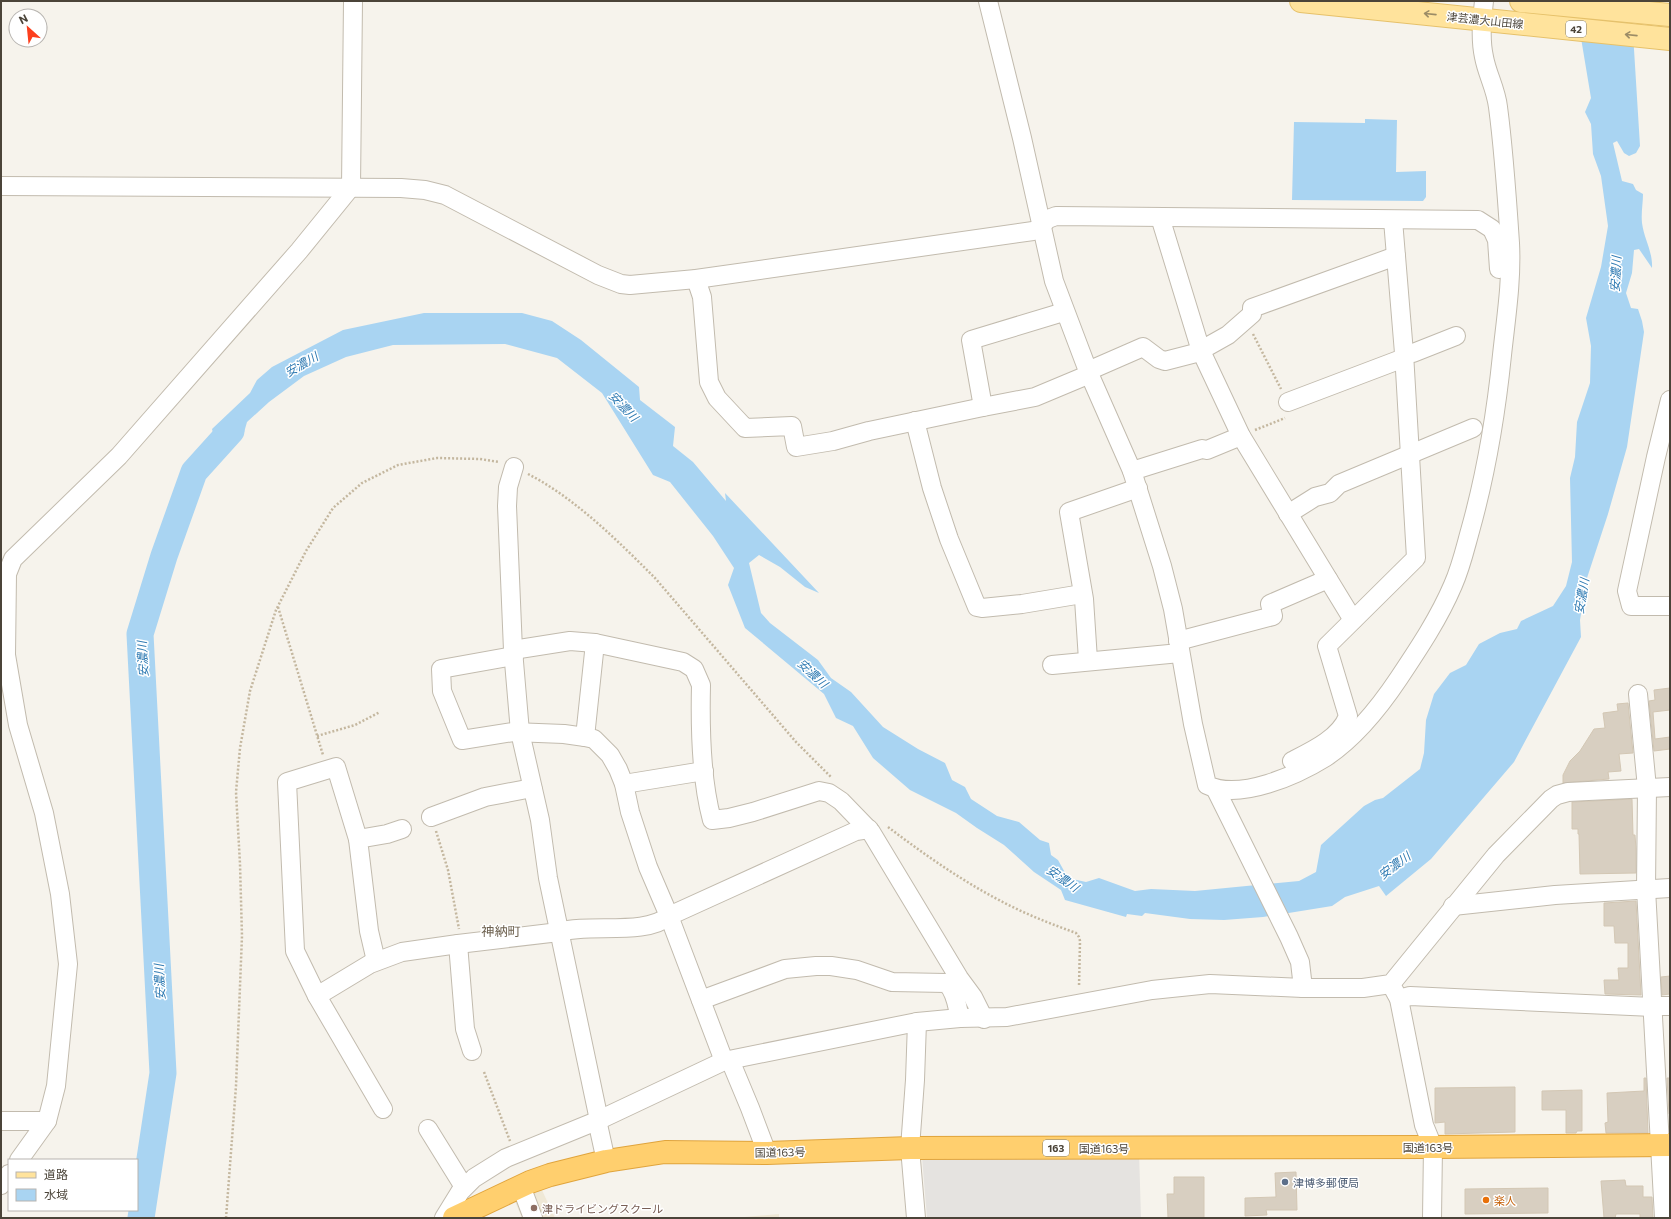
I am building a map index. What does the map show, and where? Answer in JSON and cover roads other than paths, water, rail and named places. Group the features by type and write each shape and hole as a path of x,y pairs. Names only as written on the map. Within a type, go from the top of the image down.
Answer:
{"highway":[{"name":"国道163号","path":"454,1218 521,1186 550,1175 606,1161 665,1152 767,1153 910,1148 1433,1148 1664,1145"}],"main road":[{"name":"津芸濃大山田線","path":"1301,1 1483,10 1670,39"},
{"name":"津芸濃大山田線","path":"1521,1 1670,15"}],"street":[{"path":"20,1159 47,1121 56,1086 68,964 60,894 45,821 18,725 4,655 6,583 8,568 13,559 119,456 299,251 351,187 352,1"},
{"path":"988,1 1022,138 1054,281 1089,373 1135,479 1173,609 1179,647 1207,785 1216,790 1244,789 1275,782 1335,751 1371,717 1418,649 1443,606 1454,583 1464,556 1478,504 1499,382 1509,290 1510,244 1502,142 1498,105 1483,57 1483,10"},
{"path":"1,186 351,187 413,189 445,195 586,269 621,284 630,285 696,279 1025,233 1042,227 1048,219 1056,216 1478,220 1492,229 1497,240 1499,270 1509,290"},
{"path":"1160,218 1201,351 1241,436 1353,620"},
{"path":"1216,790 1225,781 1255,777 1308,753 1334,736 1344,725 1348,716 1327,646 1416,558 1404,355 1393,220"},
{"path":"696,279 702,297 709,382 717,398 745,428 792,426 796,447 833,441 868,431 1045,395 1143,347 1159,359 1165,361 1196,353 1228,335 1249,314 1396,256"},
{"path":"983,407 971,340 1057,314 1064,310"},
{"path":"1288,402 1404,355 1413,353 1456,336"},
{"path":"1670,400 1656,456 1627,591 1631,606 1670,606"},
{"path":"915,421 932,488 947,532 977,607 990,608 1082,594"},
{"path":"1288,514 1315,497 1330,493 1339,484 1473,428"},
{"path":"1088,660 1082,594 1069,512 1135,479 1202,449 1207,450 1241,436"},
{"path":"514,467 508,487 507,498 514,653 520,732 540,820 548,878 606,1161"},
{"path":"1052,664 1138,657 1179,647 1273,616 1270,604 1328,580"},
{"path":"767,1153 750,1108 701,1000 669,916 648,867 630,812 624,784 610,755 599,743 585,737 544,732 520,732 462,740 442,691 441,669 570,641 595,643 675,660 690,665 694,669 701,685 704,771 707,802 712,820 729,818 753,812 818,791 829,793 840,801 875,837 959,978 973,997 984,1019"},
{"path":"585,737 595,643"},
{"path":"1638,694 1647,788 1646,889 1658,1006 1664,1145 1664,1218"},
{"path":"376,961 368,932 358,839 336,767 287,782 295,951 317,996 383,1108"},
{"path":"624,784 704,771"},
{"path":"1432,1218 1433,1148 1424,1125 1395,992 1453,906 1496,855 1539,810 1557,795 1568,792 1670,787"},
{"path":"431,817 485,798 527,789 533,790"},
{"path":"1216,790 1300,962 1303,988"},
{"path":"358,839 387,834 402,828"},
{"path":"317,996 376,961 402,952 559,932 569,929 628,928 663,920 856,831 868,830"},
{"path":"1453,906 1555,895 1670,888"},
{"path":"460,944 465,1028 472,1051"},
{"path":"701,1000 785,969 810,966 831,966 857,970 892,982 946,983 950,986 954,993 960,1018"},
{"path":"444,1218 464,1187 486,1169 514,1154 598,1120 727,1060 917,1022 960,1018 984,1019 1007,1017 1152,990 1210,984 1303,988 1363,988 1395,992 1410,996 1658,1006"},
{"path":"916,1218 910,1148 915,1080 915,1042 917,1022"},
{"path":"1,1121 47,1121"},
{"path":"428,1129 464,1187"},
{"path":"1,1185 8,1175"},
{"path":"521,1186 533,1218"}],"water":[{"path":"1570,1 1631,1 1640,146 1636,153 1629,156 1624,153 1617,141 1613,143 1622,181 1633,184 1636,190 1643,194 1642,223 1650,251 1652,268 1639,249 1634,250 1632,273 1626,293 1631,308 1638,309 1644,332 1627,447 1608,514 1587,578 1580,620 1581,637 1514,762 1431,859 1386,896 1379,886 1345,897 1332,906 1263,917 1224,920 1190,919 1145,913 1142,916 1127,914 1126,917 1065,900 1061,890 1034,872 1004,845 956,813 910,790 873,758 853,726 836,718 824,694 745,628 728,585 734,568 713,536 670,482 653,475 602,393 557,358 505,344 393,345 346,357 304,376 269,402 247,422 243,436 196,464 215,441 212,429 250,393 257,380 272,367 343,330 424,313 522,313 552,321 581,340 639,387 640,400 675,427 673,446 693,462 726,501 725,493 819,593 805,587 780,567 759,555 749,563 761,613 770,623 818,660 831,678 851,692 883,727 918,749 945,763 952,780 965,787 971,799 997,816 1019,822 1040,840 1049,843 1051,855 1058,860 1068,878 1086,882 1099,878 1135,891 1151,889 1195,891 1299,881 1316,872 1321,845 1364,806 1375,800 1383,798 1420,769 1424,753 1426,720 1434,694 1450,673 1466,665 1479,644 1500,633 1517,629 1521,621 1553,606 1566,586 1572,562 1570,478 1575,457 1577,422 1590,383 1591,346 1586,318 1601,267 1608,226 1601,176 1593,154 1591,124 1585,112 1591,98 1581,38"},
{"path":"1365,119 1397,120 1396,172 1426,171 1426,197 1423,201 1292,200 1294,122 1365,123"}],"waterway":[{"name":"安濃川","path":"141,1218 163,1073 140,634 164,556 194,472 231,431"}],"place":[{"name":"津博多郵便局","path":"1285,1182"},
{"name":"楽人","path":"1486,1200"},
{"name":"津ドライビングスクール","path":"534,1208"}],"district":[{"name":"神納町","path":"501,931"}]}
